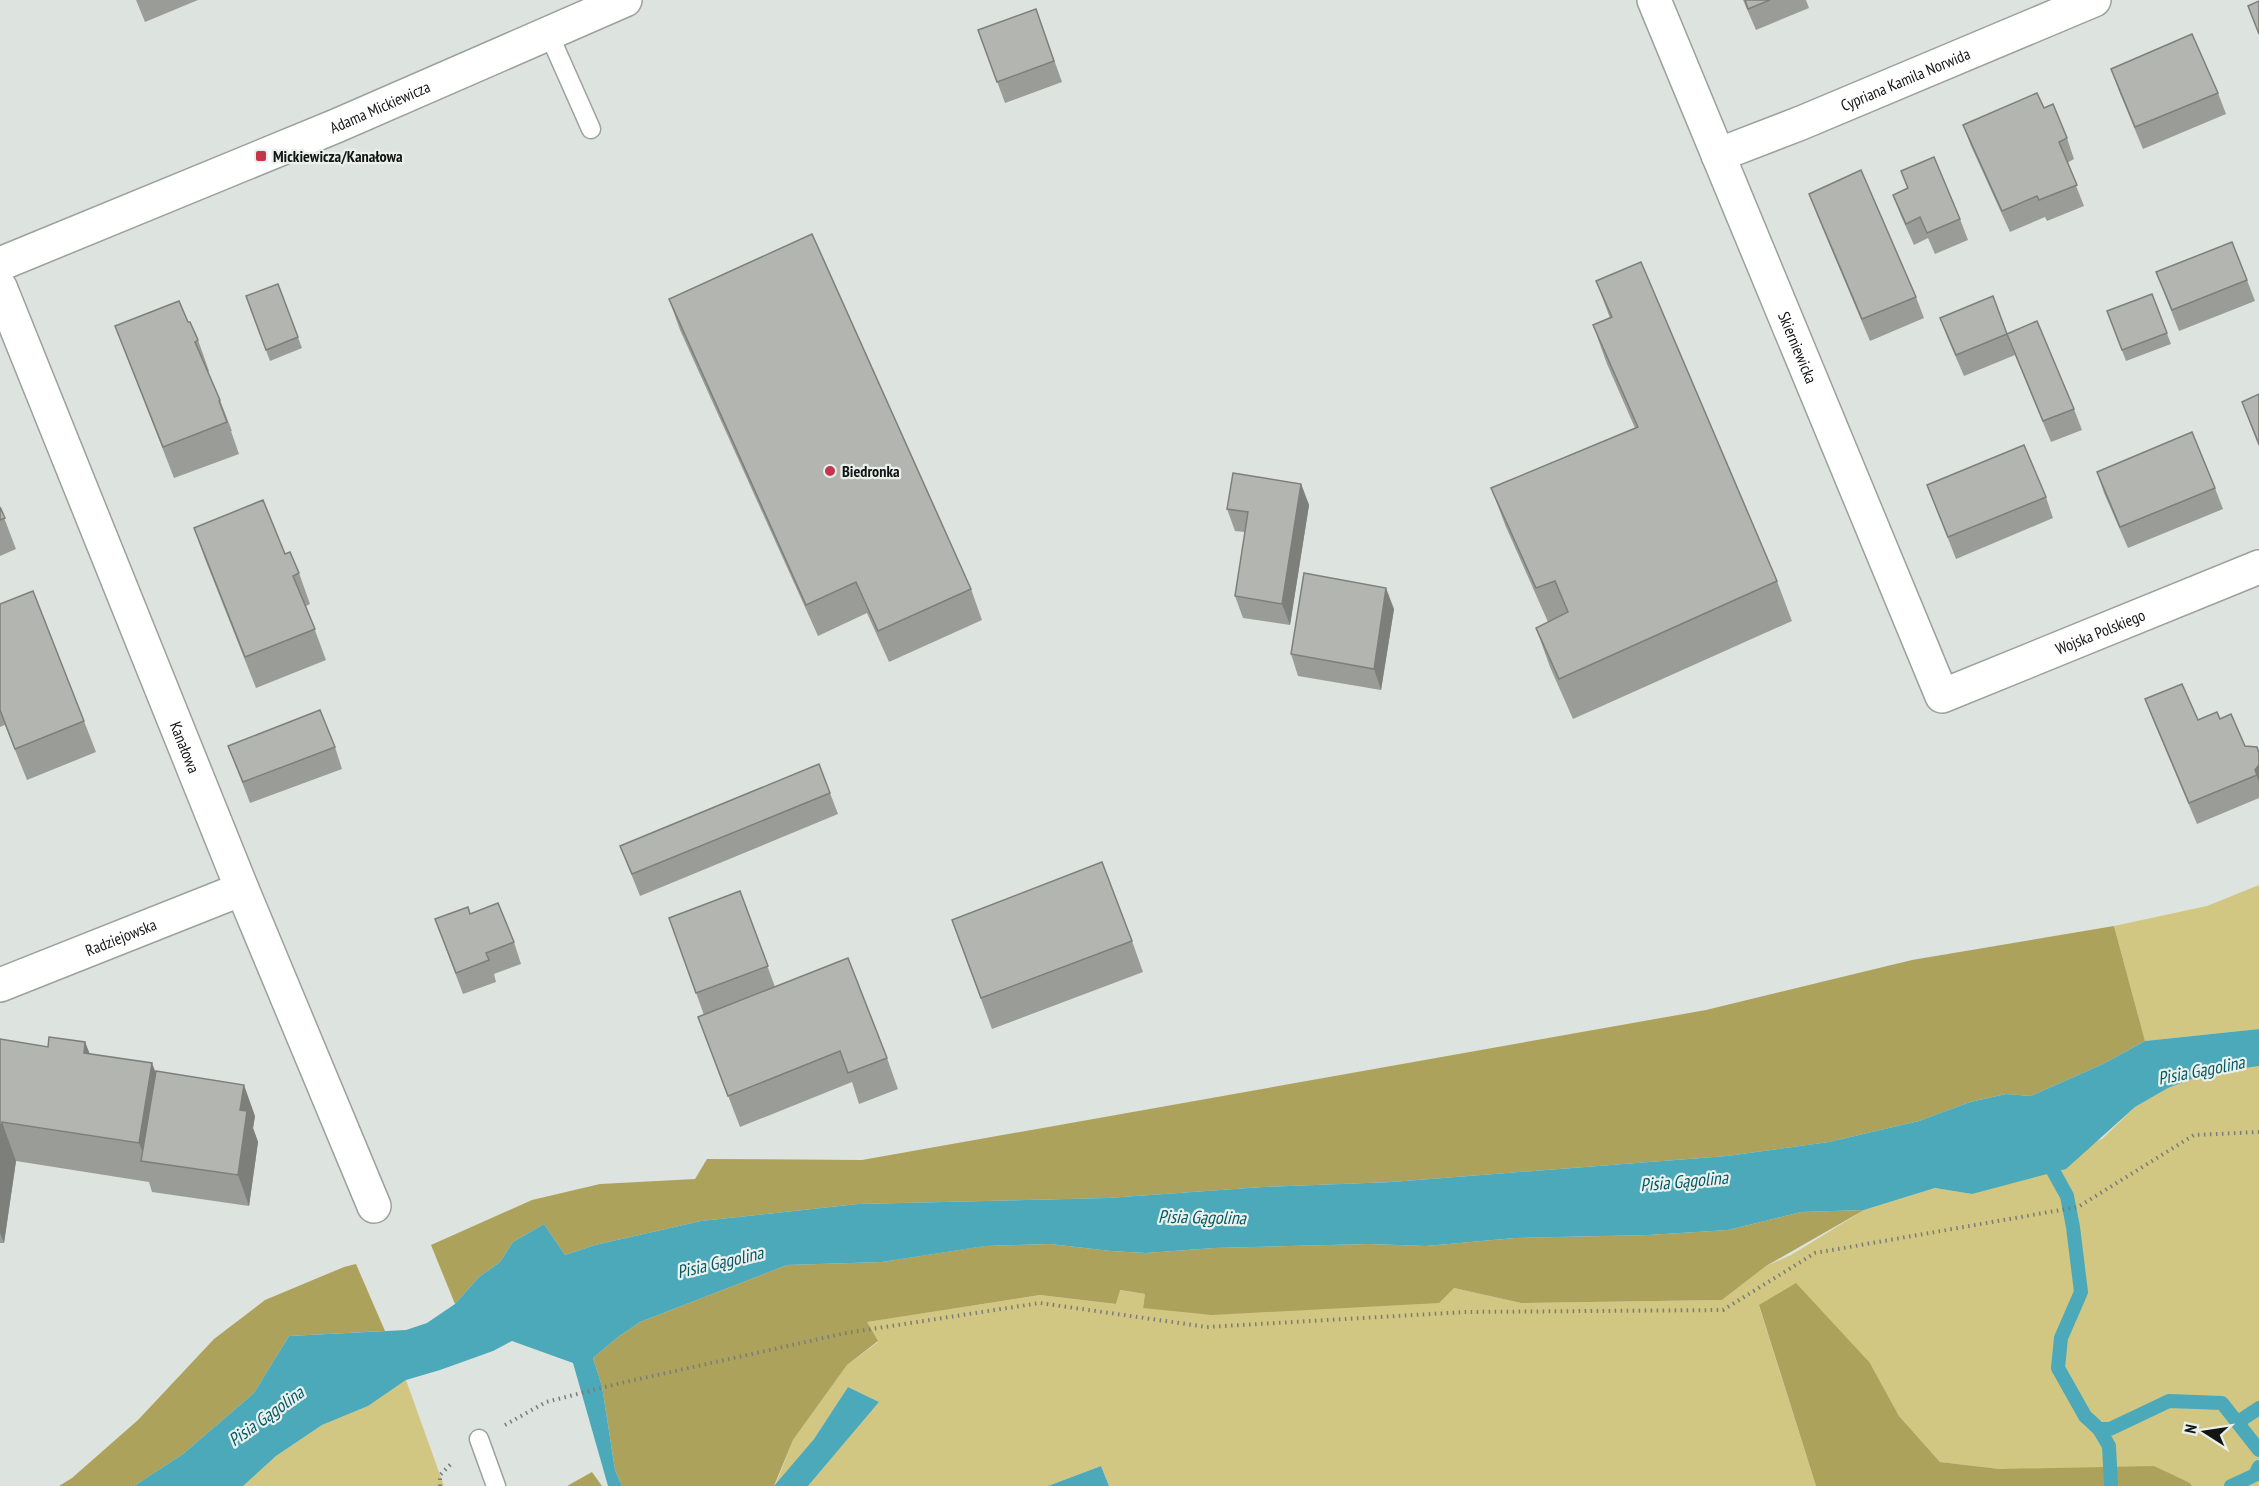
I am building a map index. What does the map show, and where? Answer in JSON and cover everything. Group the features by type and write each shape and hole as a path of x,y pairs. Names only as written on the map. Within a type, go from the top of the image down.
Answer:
{"street":[{"name":"Adama Mickiewicza","path":"0,264 336,126 625,0"},
{"name":"Skierniewicka","path":"1654,0 1942,696"},
{"name":"Cypriana Kamila Norwida","path":"1718,155 1801,123 2094,0"},
{"name":"Kanałowa","path":"0,287 242,889 374,1206"},
{"name":"Wojska Polskiego","path":"1942,696 2259,567"},
{"name":"Radziejowska","path":"0,985 242,889"}],"lane":[{"path":"548,32 591,129"},
{"path":"479,1439 496,1486"}],"path":[{"path":"479,1439 546,1402 569,1396 846,1333 1040,1303 1207,1326 1466,1312 1723,1310 1815,1253 2078,1207 2194,1136 2259,1132"}],"shaded area":[{"path":"2259,885 2259,1029 2145,1041 2114,926 2207,906"},
{"path":"2114,926 2145,1041 2103,1064 2031,1096 2006,1094 1970,1102 1919,1121 1829,1142 1727,1156 1392,1182 1263,1187 1108,1198 858,1204 701,1221 595,1245 565,1255 544,1224 513,1242 500,1262 479,1277 455,1304 431,1245 532,1200 600,1184 695,1179 707,1159 862,1160 1706,1010 1912,960"},
{"path":"2259,1066 2259,1486 2192,1486 2190,1483 2000,1469 1940,1462 1899,1416 1870,1363 1759,1306 1816,1486 1109,1486 1101,1466 1048,1486 808,1486 879,1402 848,1387 814,1439 775,1486 793,1440 847,1365 878,1342 866,1322 1040,1295 1116,1304 1119,1290 1145,1294 1143,1307 1454,1288 1521,1303 1722,1300 1766,1266 1791,1255 1864,1210 1935,1188 1972,1194 2102,1139 2135,1107 2168,1088 2208,1073"},
{"path":"1864,1210 1766,1266 1722,1300 1521,1303 1454,1288 1439,1303 1212,1315 1143,1308 1145,1294 1120,1290 1116,1304 1040,1295 867,1322 878,1341 847,1365 793,1440 774,1486 622,1486 615,1470 602,1386 593,1358 640,1322 787,1265 882,1262 984,1246 1050,1244 1146,1253 1214,1248 1369,1244 1426,1246 1515,1238 1648,1235 1728,1230 1801,1212"},
{"path":"356,1264 385,1331 289,1336 254,1393 183,1454 134,1486 59,1486 72,1478 138,1420 214,1339 265,1300"},
{"path":"1796,1283 1870,1363 1899,1416 1940,1462 2000,1469 2154,1466 2192,1486 1816,1486 1759,1305"},
{"path":"406,1380 444,1486 243,1486 276,1456 322,1425 368,1406"},
{"path":"592,1472 602,1486 567,1486"}],"water":[{"name":"Pisia Gągolina","path":"2259,1029 2259,1066 2208,1073 2168,1088 2135,1107 2066,1169 1972,1194 1935,1188 1864,1210 1801,1212 1728,1230 1648,1235 1515,1238 1426,1246 1369,1244 1214,1248 1146,1253 1050,1244 985,1246 882,1262 787,1265 640,1322 593,1358 602,1386 615,1470 622,1486 608,1486 573,1363 512,1341 493,1351 406,1380 368,1406 322,1425 276,1456 243,1486 134,1486 183,1454 254,1393 289,1336 406,1330 427,1323 455,1304 479,1277 500,1262 513,1242 544,1224 565,1255 595,1245 701,1221 858,1204 1108,1198 1263,1187 1392,1182 1727,1156 1829,1142 1919,1121 1970,1102 2006,1094 2031,1096 2103,1064 2145,1041"},
{"path":"848,1387 879,1402 808,1486 774,1486 814,1439"},
{"path":"1101,1466 1109,1486 1048,1486"}],"building":[{"path":"1745,0 1770,0 1748,9"},
{"path":"2259,1 2259,34 2248,6"},
{"path":"1036,9 1054,61 997,82 978,30"},
{"path":"2192,34 2218,93 2135,127 2111,69"},
{"path":"2037,93 2044,108 2053,104 2067,138 2059,142 2077,185 2039,200 2037,196 2002,211 1963,125"},
{"path":"1934,157 1960,219 1927,233 1920,217 1906,224 1893,195 1908,188 1901,171"},
{"path":"1861,170 1916,297 1862,319 1809,194"},
{"name":"Biedronka","path":"812,234 971,589 878,631 856,582 806,605 669,299"},
{"path":"2232,242 2247,280 2172,310 2156,272"},
{"path":"1641,262 1777,581 1559,679 1536,628 1568,612 1555,581 1536,588 1491,488 1638,427 1593,325 1612,317 1596,281"},
{"path":"278,284 298,337 266,350 246,296"},
{"path":"2152,294 2167,333 2122,350 2107,311"},
{"path":"1993,296 2007,334 1956,355 1940,318"},
{"path":"179,301 198,340 195,342 227,422 163,447 115,326"},
{"path":"2037,321 2074,409 2043,421 2007,334"},
{"path":"2259,394 2259,444 2242,402"},
{"path":"2192,432 2215,488 2120,527 2097,472"},
{"path":"2024,445 2046,497 1948,537 1927,485"},
{"path":"1233,473 1301,484 1282,604 1235,596 1248,512 1227,509"},
{"path":"263,500 285,554 290,552 299,573 293,576 315,629 245,657 194,528"},
{"path":"0,507 5,518 0,520"},
{"path":"1304,573 1386,588 1374,669 1291,654"},
{"path":"33,591 84,721 15,749 0,710 0,604"},
{"path":"2182,684 2198,720 2217,712 2220,719 2231,714 2245,746 2257,747 2259,753 2259,765 2255,770 2257,775 2189,803 2145,699"},
{"path":"320,710 335,747 243,782 228,746"},
{"path":"819,764 830,793 632,874 620,846"},
{"path":"1102,862 1132,941 981,998 952,920"},
{"path":"740,891 768,966 696,993 669,918"},
{"path":"498,903 514,942 486,953 489,960 456,973 435,919 468,907 470,914"},
{"path":"848,958 887,1058 848,1073 840,1051 728,1096 698,1017"},
{"path":"49,1037 85,1042 84,1053 152,1063 139,1143 2,1122 0,1132 0,1039 48,1047"},
{"path":"156,1071 244,1085 240,1110 247,1111 238,1175 141,1161"}],"waterway":[{"path":"2046,1158 2067,1196 2081,1292 2061,1338 2058,1368 2085,1416 2099,1429 2110,1429 2169,1401 2222,1403 2259,1450"},
{"path":"2238,1422 2259,1408"},
{"path":"2099,1429 2109,1446 2111,1486"},
{"path":"2231,1486 2255,1475 2259,1467"}],"place":[{"name":"Mickiewicza/Kanałowa","path":"261,156"},
{"name":"Biedronka","path":"830,471"}]}
